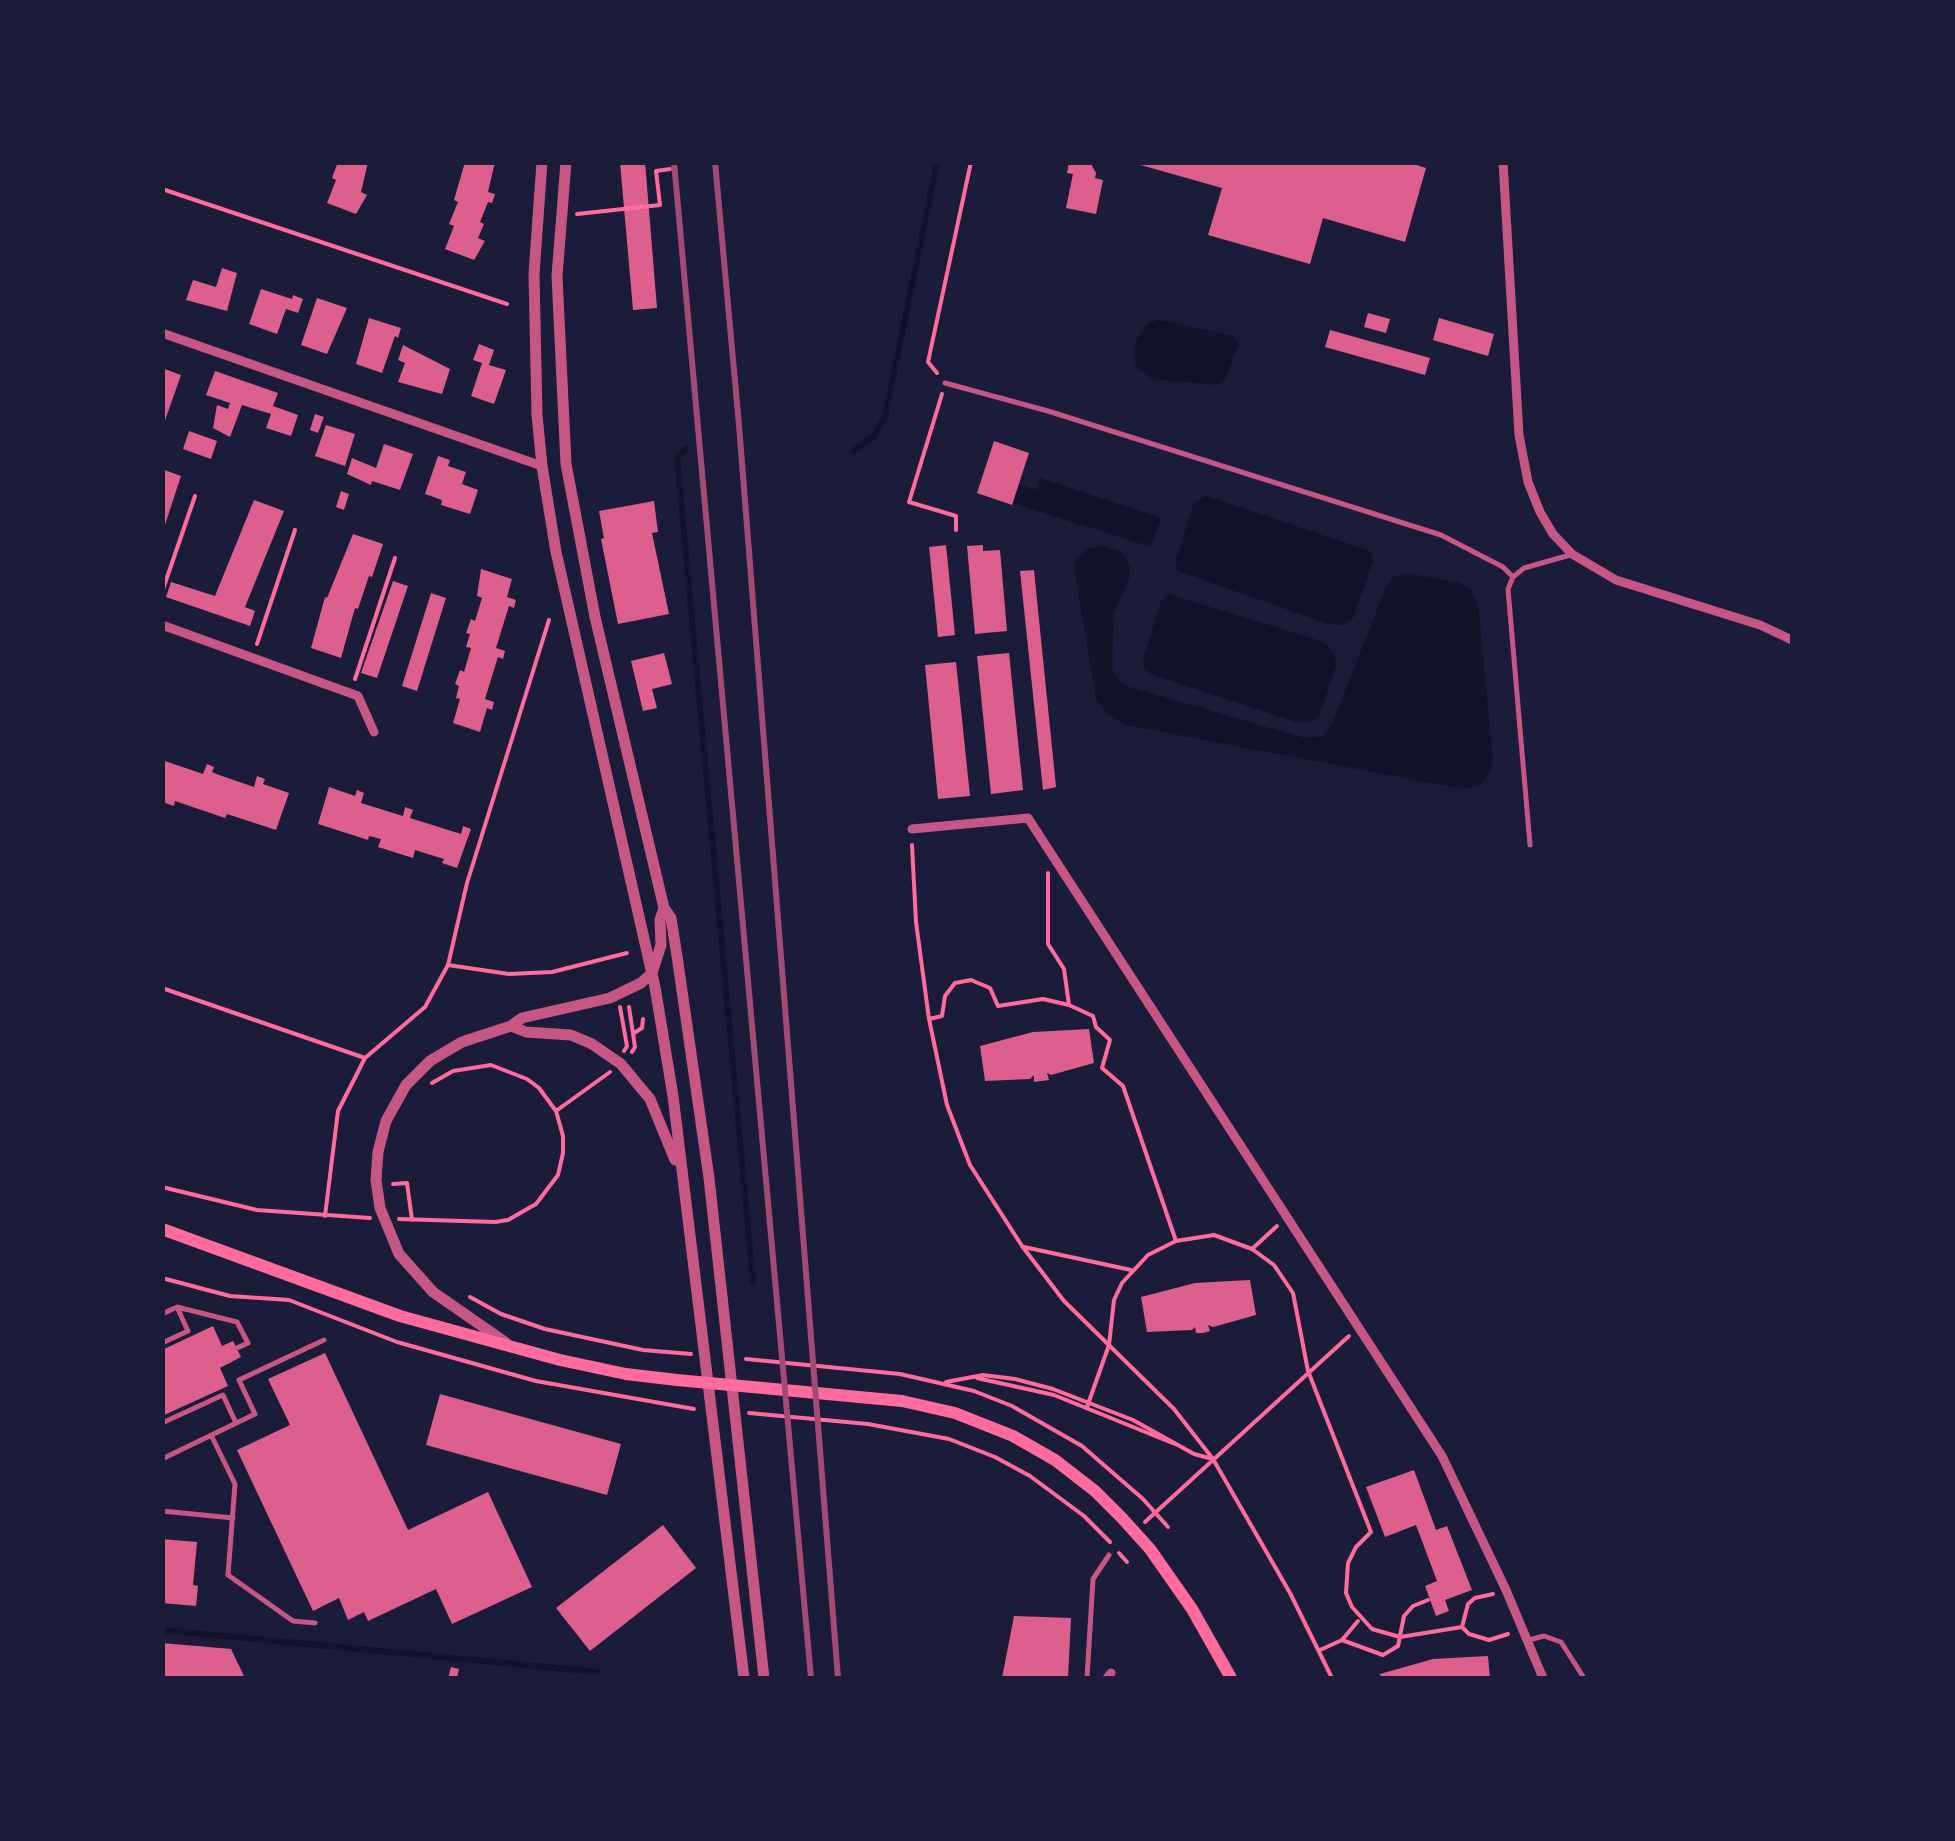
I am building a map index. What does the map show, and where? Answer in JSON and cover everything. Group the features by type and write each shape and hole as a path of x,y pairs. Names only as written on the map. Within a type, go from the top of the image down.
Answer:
{"main road":[{"path":"162,1228 400,1316 513,1347 626,1374 902,1401 954,1413 1012,1436 1095,1490 1122,1518 1150,1549 1192,1610 1232,1678"}],"street":[{"path":"542,162 534,274 542,466 556,552 652,973 673,1096 744,1678"},
{"path":"566,162 558,276 558,350 566,464 582,558 664,908 671,918 704,1141 764,1678"},
{"path":"1502,162 1522,451 1528,482 1540,512 1572,554 1616,580 1760,625 1792,640"},
{"path":"162,332 542,466 566,464"},
{"path":"162,625 350,693 364,704 374,732"},
{"path":"584,666 606,661"},
{"path":"912,830 1028,818 1442,1456 1543,1678"},
{"path":"513,1347 433,1292 399,1254 391,1224 379,1213 378,1152 386,1121 406,1085 430,1061 462,1042 511,1026 522,1018 610,998 641,983 652,973 661,945 660,920 664,908"},
{"path":"511,1026 526,1032 570,1035 592,1044 621,1064 650,1098 682,1180"},
{"path":"722,1504 745,1502"}],"lane":[{"path":"945,383 1048,411 1441,535 1503,567 1512,577"},
{"path":"1530,845 1508,588 1512,577 1524,568 1572,554"},
{"path":"162,1343 188,1331 177,1307"},
{"path":"162,1314 177,1307 237,1322 248,1343 237,1348"},
{"path":"162,1458 255,1414 239,1380 324,1340"},
{"path":"162,1423 222,1394 236,1424"},
{"path":"211,1435 235,1484 228,1575 293,1621 315,1623"},
{"path":"162,1510 233,1518"},
{"path":"1087,1678 1093,1578 1110,1555"},
{"path":"1526,1640 1544,1636 1561,1642 1584,1678"}],"path":[{"path":"562,216 660,205 656,171 668,169 665,162"},
{"path":"956,530 956,516 909,502 945,383 928,362 971,162"},
{"path":"162,190 507,304"},
{"path":"162,592 196,496"},
{"path":"252,656 294,530"},
{"path":"350,693 395,558"},
{"path":"326,1216 338,1111 365,1058 424,1007 448,966 467,883 549,620"},
{"path":"912,830 916,922 929,1019 947,1105 970,1165 1022,1246 1064,1300 1174,1409 1213,1459 1236,1494 1332,1678"},
{"path":"1048,849 1048,944 1064,968 1069,1004"},
{"path":"448,966 510,974 552,972 627,954"},
{"path":"929,1019 942,1016 945,996 956,983 971,980 990,988 998,1006 1043,999 1069,1004 1093,1016 1096,1027 1110,1040 1102,1068 1123,1086 1176,1240"},
{"path":"162,988 365,1058"},
{"path":"621,1011 626,1056 636,1046 629,1007"},
{"path":"634,1033 642,1028 644,1018"},
{"path":"391,1224 412,1220 508,1220 536,1204 558,1175 563,1136 556,1110 527,1078 491,1066 452,1070 421,1093"},
{"path":"556,1110 610,1072"},
{"path":"396,1197 393,1184 407,1183 412,1220"},
{"path":"162,1187 257,1210 326,1216 379,1213"},
{"path":"1252,1248 1288,1217"},
{"path":"1088,1404 1109,1345 1114,1300 1132,1270 1148,1255 1176,1240 1214,1235 1252,1248 1274,1265 1292,1293 1308,1371 1370,1532 1356,1548 1345,1579 1346,1593 1360,1619 1372,1630 1400,1637 1462,1627"},
{"path":"1022,1246 1132,1270"},
{"path":"162,1278 218,1294 289,1300 398,1342 536,1382 698,1409"},
{"path":"466,1296 501,1314 546,1329 643,1350 694,1354"},
{"path":"1136,1531 1360,1326"},
{"path":"732,1358 900,1374 942,1382 1012,1406 1082,1446 1142,1499 1168,1528"},
{"path":"942,1382 976,1378 1088,1404 1213,1459"},
{"path":"736,1412 904,1430 949,1439 995,1456 1060,1497 1103,1535"},
{"path":"1110,1555 1122,1543"},
{"path":"1462,1627 1468,1604 1475,1598 1506,1590"},
{"path":"1342,1640 1383,1655 1398,1646 1404,1616 1428,1600"},
{"path":"1319,1650 1342,1640 1360,1619"},
{"path":"1462,1627 1489,1640 1522,1629"}],"shaded area":[{"path":"1158,320 1234,336 1239,344 1224,381 1218,385 1153,379 1136,367 1133,350 1138,336 1149,323"},
{"path":"1040,478 1161,518 1151,547 1013,503 1018,484 1037,490"},
{"path":"1206,496 1370,551 1373,561 1353,618 1343,625 1328,624 1178,571 1175,563 1194,502"},
{"path":"1102,546 1120,551 1130,566 1129,579 1114,613 1112,668 1117,679 1126,686 1304,738 1321,737 1331,726 1393,577 1406,573 1461,583 1478,602 1493,760 1489,774 1481,785 1463,789 1126,725 1108,715 1096,699 1073,563 1086,549"},
{"path":"1168,594 1324,642 1334,653 1336,666 1319,717 1310,723 1299,723 1144,669 1143,660 1161,601"}],"building":[{"path":"338,162 368,162 361,192 367,195 356,214 327,203"},
{"path":"465,162 495,162 488,192 495,194 480,222 484,224 478,238 485,241 474,260 445,249 454,226 449,224 458,202 454,200"},
{"path":"620,162 645,162 657,308 633,310"},
{"path":"1069,162 1090,162 1095,178 1103,180 1096,214 1066,208 1073,174 1067,173"},
{"path":"1407,162 1426,168 1405,242 1323,218 1310,264 1208,235 1222,188 1137,164"},
{"path":"222,268 237,273 227,311 186,300 193,280 216,287"},
{"path":"261,289 303,299 298,313 286,309 277,334 249,324"},
{"path":"317,298 347,308 327,354 301,345"},
{"path":"1368,313 1390,319 1386,333 1364,327"},
{"path":"369,318 401,328 382,373 356,364"},
{"path":"1439,318 1494,334 1488,356 1433,340"},
{"path":"1330,330 1430,358 1425,375 1325,347"},
{"path":"479,344 494,350 489,365 506,370 494,404 471,396 482,363 473,360"},
{"path":"403,345 450,369 442,394 398,382 405,363 398,360"},
{"path":"162,368 181,375 163,426 162,426"},
{"path":"215,371 278,393 273,406 298,415 291,436 266,428 271,414 242,405 230,437 213,428 217,405 228,409 230,403 206,395"},
{"path":"315,414 324,417 318,433 310,430"},
{"path":"326,425 355,434 345,466 315,456"},
{"path":"189,431 217,441 211,459 183,449"},
{"path":"994,441 1029,453 1012,505 977,493"},
{"path":"384,444 413,454 400,490 372,481 371,485 347,474 352,458 376,468"},
{"path":"438,456 450,460 448,466 466,472 462,484 478,490 470,514 441,505 442,500 425,494"},
{"path":"162,469 181,476 163,531 162,531"},
{"path":"341,491 349,494 344,510 336,507"},
{"path":"254,500 284,511 245,607 255,611 250,626 166,597 171,582 215,596"},
{"path":"654,501 658,532 652,533 669,614 618,624 599,511"},
{"path":"353,534 383,544 358,609 355,608 341,658 311,648 325,597"},
{"path":"946,545 955,635 938,637 929,547"},
{"path":"983,545 983,551 1000,550 1007,631 975,634 967,546"},
{"path":"481,569 512,579 507,597 516,600 514,608 509,606 496,648 505,651 503,659 498,657 485,699 494,702 492,710 487,708 480,732 453,723 460,699 456,698 459,686 455,684 460,670 464,672 471,648 466,647 470,634 466,633 471,619 475,621 482,598 477,596"},
{"path":"1034,570 1056,787 1043,790 1020,571"},
{"path":"393,581 408,586 377,678 361,673"},
{"path":"431,593 446,598 417,691 402,686"},
{"path":"664,653 672,684 652,689 657,708 643,711 631,661"},
{"path":"1009,653 1023,790 991,794 977,656"},
{"path":"956,662 970,796 938,799 925,665"},
{"path":"162,760 203,774 207,764 214,767 212,772 254,787 257,776 265,779 263,784 289,793 276,830 175,801 174,806 162,802"},
{"path":"329,787 355,796 357,790 364,793 361,803 403,816 405,807 413,810 410,818 461,834 463,826 471,829 457,868 442,863 444,859 415,850 413,858 378,847 381,839 369,836 368,840 318,824"},
{"path":"1089,1029 1094,1063 1047,1073 1049,1080 1034,1082 1034,1075 1030,1079 985,1081 980,1046 1033,1032"},
{"path":"1250,1280 1256,1315 1208,1325 1210,1331 1203,1333 1196,1333 1195,1327 1147,1332 1141,1297 1195,1283"},
{"path":"213,1326 222,1346 233,1341 241,1357 220,1368 228,1386 162,1416 162,1350"},
{"path":"325,1353 408,1530 488,1492 532,1587 452,1624 436,1589 368,1621 364,1612 348,1620 339,1598 313,1611 237,1450 290,1425 268,1379"},
{"path":"440,1394 621,1444 607,1495 426,1445"},
{"path":"1414,1470 1436,1530 1447,1526 1472,1590 1445,1600 1449,1611 1436,1616 1425,1586 1437,1581 1416,1525 1385,1537 1366,1487"},
{"path":"663,1525 696,1568 590,1651 556,1608"},
{"path":"162,1539 197,1542 193,1585 198,1586 196,1606 162,1603"},
{"path":"1014,1616 1071,1618 1068,1678 1002,1678"},
{"path":"162,1643 231,1649 245,1678 162,1678"},
{"path":"1488,1656 1490,1678 1381,1678 1380,1674 1433,1659"},
{"path":"451,1667 459,1669 457,1678 448,1678"}],"waterway":[{"path":"854,451 874,436 885,417 937,162"},
{"path":"686,449 677,457 753,1282"},
{"path":"162,1630 598,1672"}],"railway":[{"path":"674,162 811,1678"},
{"path":"715,162 838,1678"}]}
